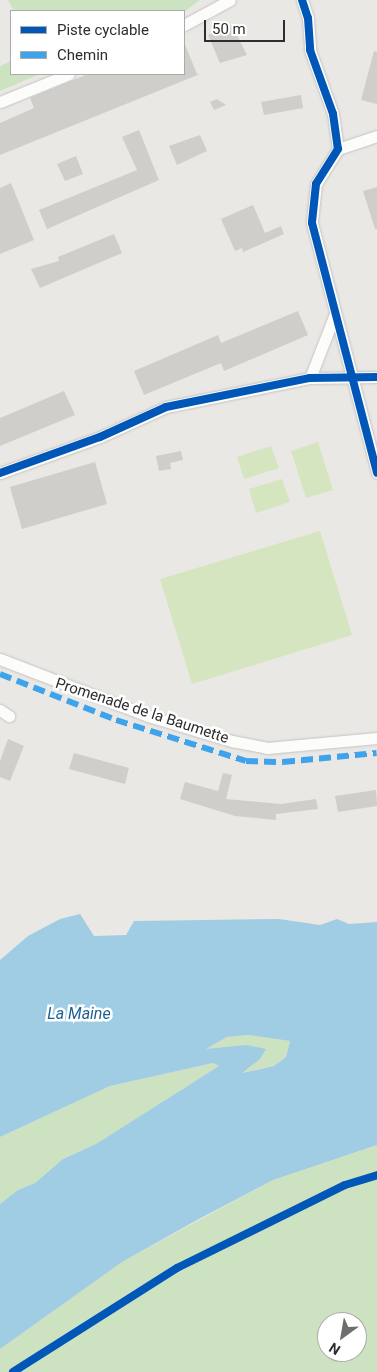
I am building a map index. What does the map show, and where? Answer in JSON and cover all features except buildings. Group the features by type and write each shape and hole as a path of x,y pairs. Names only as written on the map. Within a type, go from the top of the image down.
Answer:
{"street":[{"path":"185,25 208,14 230,0"},
{"path":"302,0 308,18 310,50 334,114 338,148 316,184 312,223 377,473"},
{"path":"0,102 67,75"},
{"path":"338,148 377,136"},
{"path":"310,378 335,312"},
{"path":"0,473 100,437 166,407 310,378 352,375 377,377"},
{"name":"Promenade de la Baumette","path":"0,659 148,716 232,741 267,748 377,738"}],"green space":[{"path":"8,0 200,0 185,11 13,10"},
{"path":"10,61 10,75 38,75 0,91 0,66"},
{"path":"318,442 333,490 306,498 291,451"},
{"path":"271,446 279,468 244,479 237,457"},
{"path":"282,479 290,502 256,513 249,489"},
{"path":"320,531 352,635 192,684 160,579"},
{"path":"248,1035 290,1041 286,1057 274,1066 240,1073 260,1059 266,1049 204,1050 227,1037"},
{"path":"213,1063 219,1066 96,1144 63,1159 35,1183 18,1190 0,1204 0,1137 110,1086"},
{"path":"377,1145 377,1372 0,1372 0,1349 122,1262 273,1180"}],"water":[{"name":"La Maine","path":"80,914 94,936 126,935 134,921 279,919 320,925 337,919 349,924 377,922 377,1145 273,1180 197,1220 122,1262 0,1349 0,1204 18,1190 35,1183 63,1159 96,1144 219,1066 213,1063 110,1086 0,1137 0,960 28,936 60,919","holes":["248,1035 290,1041 286,1057 274,1066 242,1073 260,1059 266,1049 246,1045 206,1049 227,1037"]}],"marked path":[{"path":"0,674 116,720 246,761 283,762 377,753"}],"cycle path":[{"path":"302,0 308,18 310,50 333,114 338,149 316,184 312,223 377,473"},
{"path":"0,473 100,437 166,407 310,378 377,377"},
{"path":"13,1372 177,1268 345,1185 377,1175"}]}
